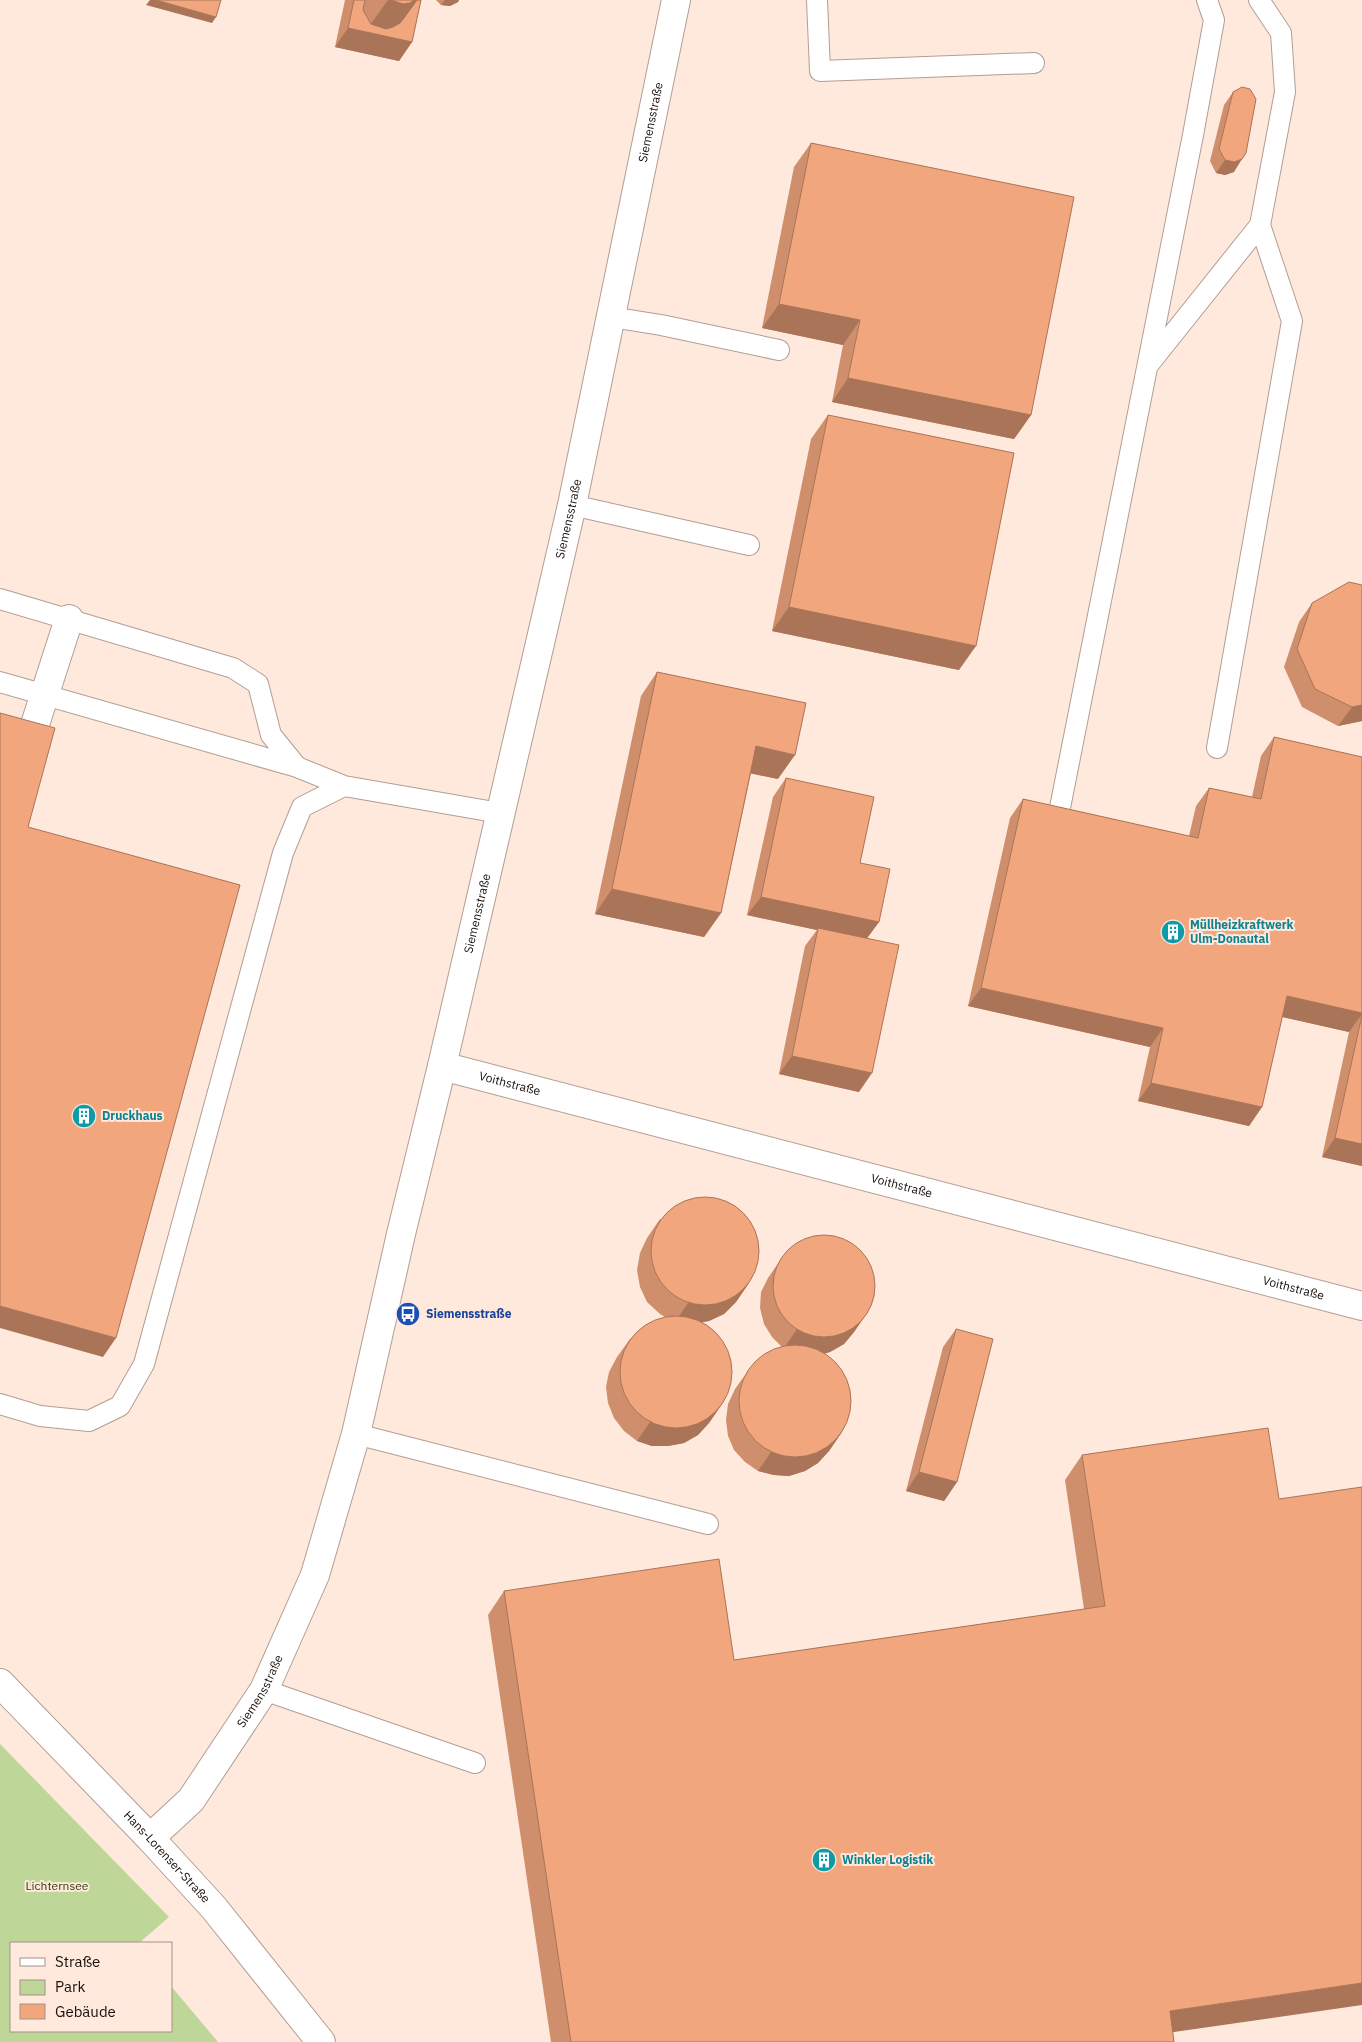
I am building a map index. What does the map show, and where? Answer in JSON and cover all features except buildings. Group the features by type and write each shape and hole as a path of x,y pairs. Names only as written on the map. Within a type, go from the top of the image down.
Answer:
{"street":[{"name":"Siemensstraße","path":"150,1838 190,1800 264,1690 315,1575 356,1434 572,505 676,0"},
{"path":"29,743 70,619"},
{"name":"Voithstraße","path":"442,1066 1362,1306"},
{"name":"Hans-Lorenser-Straße","path":"0,1683 150,1838 214,1908 321,2042"}],"lane":[{"path":"817,0 820,71 1034,63"},
{"path":"1056,828 1214,20 1207,0"},
{"path":"1147,366 1260,225 1285,92 1281,33 1260,0"},
{"path":"1217,748 1292,321 1260,225"},
{"path":"611,316 778,350"},
{"path":"572,505 749,546"},
{"path":"0,599 233,668 258,684 271,735 297,767"},
{"path":"0,682 297,767 344,786 500,813"},
{"path":"0,1404 40,1416 89,1421 120,1406 144,1364 283,853 302,808 344,786"},
{"path":"356,1434 708,1524"},
{"path":"264,1690 475,1763"}],"green space":[{"name":"Lichternsee","path":"0,1744 169,1917 140,1942 10,1942 10,2032 172,2032 172,1987 218,2042 0,2042"}],"place":[{"name":"Müllheizkraftwerk Ulm-Donautal","path":"1173,932"},
{"name":"Druckhaus","path":"84,1116"},
{"name":"Siemensstraße","path":"408,1314"},
{"name":"Winkler Logistik","path":"824,1860"}]}
